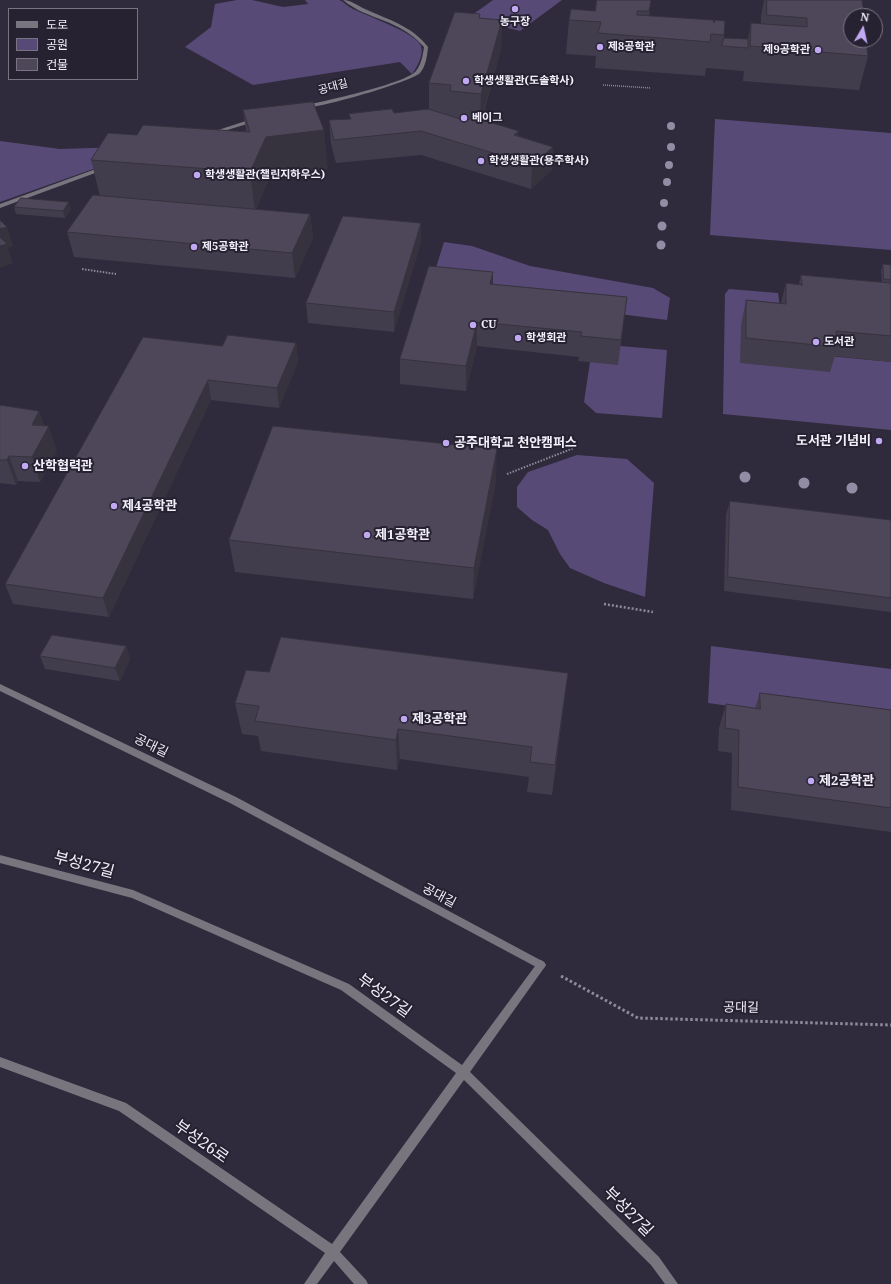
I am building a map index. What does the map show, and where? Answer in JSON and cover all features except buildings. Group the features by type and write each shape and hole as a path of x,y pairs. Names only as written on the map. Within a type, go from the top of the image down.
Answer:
{"street":[{"name":"공대길","path":"300,108 399,81 415,74 420,68 426,47 420,38 410,31 354,6 345,0"},
{"path":"204,135 263,118"},
{"path":"0,206 109,166"},
{"name":"공대길","path":"0,687 233,800 541,965"},
{"name":"부성27길","path":"0,859 132,894 345,987 463,1072 655,1261 672,1284"},
{"path":"310,1284 541,965"},
{"name":"부성26로","path":"0,1062 122,1107 332,1252 362,1284"}],"path":[{"path":"603,85 651,88"},
{"path":"82,269 116,274"},
{"path":"507,474 574,448"},
{"path":"604,604 653,612"},
{"name":"공대길","path":"541,965 638,1018 891,1025"}],"green space":[{"path":"237,0 252,0 283,7 308,4 305,0 339,0 351,8 401,30 410,36 421,46 421,57 412,74 400,62 253,85 185,47 211,27 215,4"},
{"name":"농구장","path":"493,0 562,0 520,31 468,18"},
{"path":"715,119 891,133 891,250 710,235"},
{"path":"0,141 60,149 158,146 0,202"},
{"path":"444,242 472,246 530,266 653,288 670,298 667,320 429,290"},
{"path":"729,289 778,293 780,308 829,356 891,362 891,430 723,414 725,294"},
{"path":"620,346 667,350 662,418 596,413 584,402 590,362"},
{"path":"577,455 627,459 654,483 645,597 604,583 570,568 560,554 548,530 532,520 517,507 517,487 528,472"},
{"path":"711,646 891,669 891,728 708,703"}],"place":[{"name":"농구장","path":"515,9"},
{"name":"제8공학관","path":"600,47"},
{"name":"제9공학관","path":"818,50"},
{"name":"학생생활관(도솔학사)","path":"466,81"},
{"name":"베이그","path":"464,118"},
{"name":"학생생활관(용주학사)","path":"481,161"},
{"name":"학생생활관(챌린지하우스)","path":"197,175"},
{"name":"제5공학관","path":"194,247"},
{"name":"CU","path":"473,325"},
{"name":"학생회관","path":"518,338"},
{"name":"도서관","path":"816,342"},
{"name":"도서관 기념비","path":"879,441"},
{"name":"공주대학교 천안캠퍼스","path":"446,443"},
{"name":"산학협력관","path":"25,466"},
{"name":"제4공학관","path":"114,506"},
{"name":"제1공학관","path":"367,535"},
{"name":"제3공학관","path":"404,719"},
{"name":"제2공학관","path":"811,781"}]}
